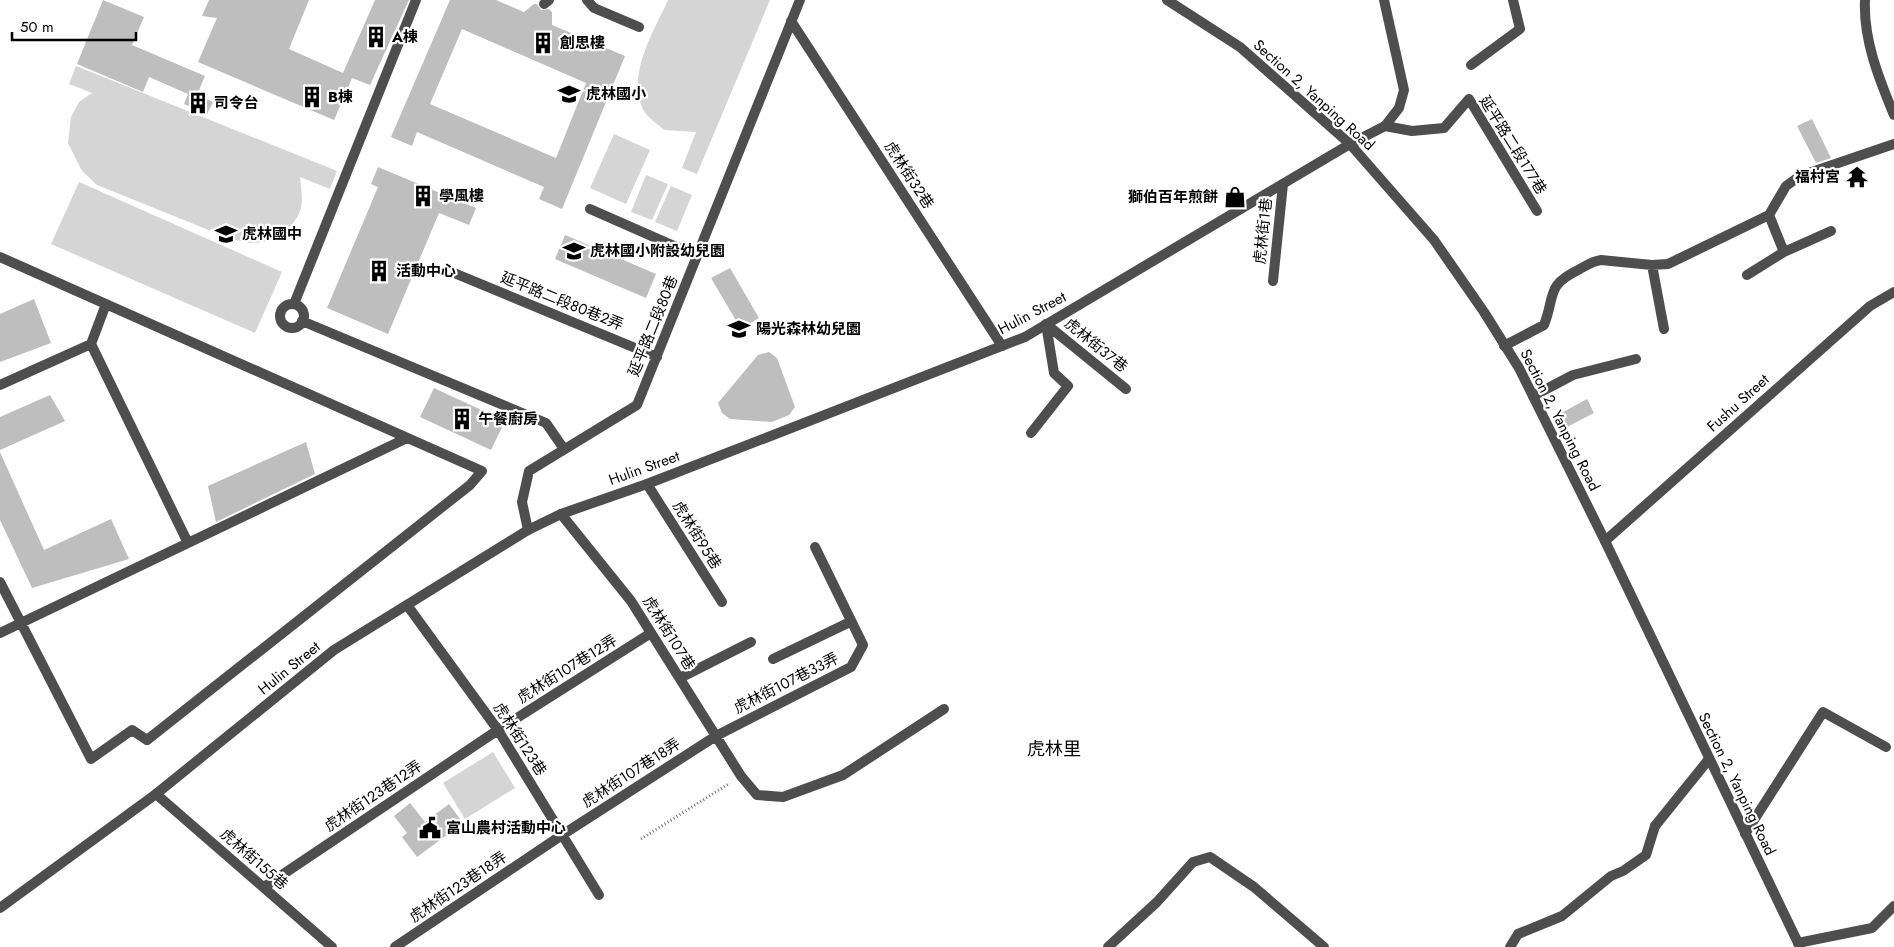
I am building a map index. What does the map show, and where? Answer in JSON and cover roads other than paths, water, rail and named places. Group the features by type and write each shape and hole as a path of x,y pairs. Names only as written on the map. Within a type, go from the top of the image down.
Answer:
{"street":[{"path":"294,304 416,0"},
{"path":"587,0 594,8 639,27"},
{"name":"延平路二段80巷","path":"528,530 522,502 529,471 637,405 658,357 800,0"},
{"name":"Section 2, Yanping Road","path":"1167,0 1240,47 1350,144 1434,240 1519,368 1799,945"},
{"path":"1384,0 1404,90 1399,108 1385,126"},
{"path":"1471,65 1520,29 1513,0"},
{"path":"1865,0 1864,17 1878,76 1894,115"},
{"name":"虎林街32巷","path":"791,21 1002,346"},
{"name":"延平路二段177巷","path":"1385,126 1412,131 1444,128 1469,98 1537,211"},
{"name":"Hulin Street","path":"0,908 156,794 334,650 528,530 561,514 647,484 1025,337 1350,144 1385,126"},
{"path":"1504,346 1544,325 1555,285 1564,276 1596,261 1652,265 1668,264 1769,215 1786,186 1800,176 1894,144"},
{"name":"虎林街1巷","path":"1273,281 1283,184"},
{"path":"590,209 697,256"},
{"path":"1769,215 1784,252"},
{"path":"1746,275 1784,252 1830,231"},
{"path":"0,257 482,471 470,486 147,740 132,730 91,759 0,582"},
{"path":"1652,265 1664,329"},
{"name":"延平路二段80巷2弄","path":"454,273 658,357"},
{"name":"Fushu Street","path":"1604,541 1870,306 1894,292"},
{"path":"106,304 92,344 188,543"},
{"path":"294,304 302,310 302,321 293,328 285,326 280,319 283,308 294,304"},
{"path":"302,321 546,423 564,450"},
{"path":"1031,433 1068,386 1054,373 1046,324"},
{"name":"虎林街37巷","path":"1046,324 1126,389"},
{"path":"0,385 92,344"},
{"path":"1533,396 1573,375 1636,359"},
{"path":"0,633 408,438"},
{"name":"虎林街95巷","path":"647,484 722,602"},
{"name":"虎林街107巷","path":"561,514 631,601 741,776 757,795 783,797 843,775 944,709"},
{"name":"虎林街107巷33弄","path":"716,736 851,667 863,646 815,547"},
{"name":"虎林街123巷","path":"407,605 498,730 599,896"},
{"name":"虎林街107巷33弄","path":"773,659 850,622"},
{"name":"虎林街107巷12弄","path":"498,730 651,633"},
{"path":"680,678 751,642"},
{"path":"1745,834 1823,712 1886,747"},
{"name":"虎林街123巷12弄","path":"264,887 498,730"},
{"name":"虎林街107巷18弄","path":"562,835 716,736"},
{"path":"1510,947 1518,934 1562,916 1611,876 1624,871 1646,855 1655,826 1709,759"},
{"name":"虎林街155巷","path":"156,794 332,947"},
{"name":"虎林街123巷18弄","path":"395,947 562,835"},
{"path":"1108,947 1157,902 1193,862 1210,857 1254,887 1324,947"},
{"path":"1799,945 1872,928 1894,906"}],"place":[{"name":"A棟","path":"376,37"},
{"name":"創思樓","path":"543,43"},
{"name":"虎林國小","path":"569,94"},
{"name":"B棟","path":"312,97"},
{"name":"司令台","path":"198,103"},
{"name":"福村宮","path":"1857,177"},
{"name":"學風樓","path":"423,196"},
{"name":"獅伯百年煎餅","path":"1235,197"},
{"name":"虎林國中","path":"226,234"},
{"name":"虎林國小附設幼兒園","path":"574,251"},
{"name":"活動中心","path":"379,271"},
{"name":"陽光森林幼兒園","path":"739,329"},
{"name":"午餐廚房","path":"462,419"},
{"name":"富山農村活動中心","path":"430,828"}],"district":[{"name":"虎林里","path":"1054,749"}]}
